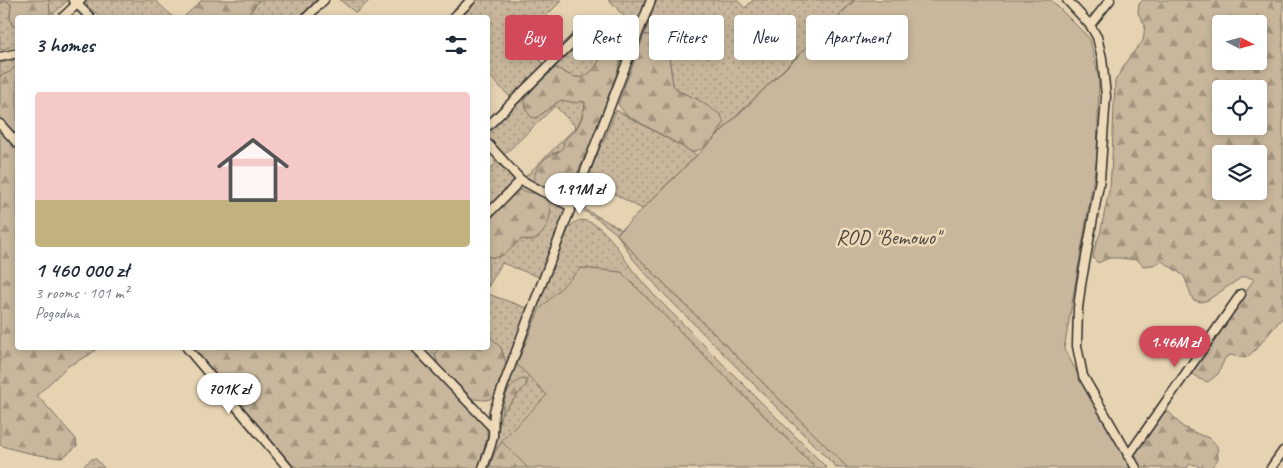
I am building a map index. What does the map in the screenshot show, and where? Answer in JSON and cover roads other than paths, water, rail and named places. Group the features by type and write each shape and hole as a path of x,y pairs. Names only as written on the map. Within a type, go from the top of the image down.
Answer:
{"street":[{"path":"309,15 324,0"},
{"path":"456,15 470,0"},
{"path":"639,32 651,0"},
{"path":"1067,0 1090,25 1097,37 1102,58 1106,96 1100,179 1081,285 1076,346 1083,376 1136,468"},
{"path":"1090,25 1110,0"},
{"path":"65,15 77,1 89,15"},
{"path":"490,124 573,42"},
{"path":"0,58 15,54"},
{"path":"483,468 493,436 494,411 628,60"},
{"path":"0,124 15,141"},
{"path":"490,146 522,180 572,207"},
{"path":"490,212 522,180"},
{"path":"1128,456 1241,294"},
{"path":"189,350 288,468"},
{"path":"418,350 493,428"},
{"path":"1271,468 1283,451"}],"park label":[{"name":"ROD \"Bemowo\"","path":"888,237"}]}
